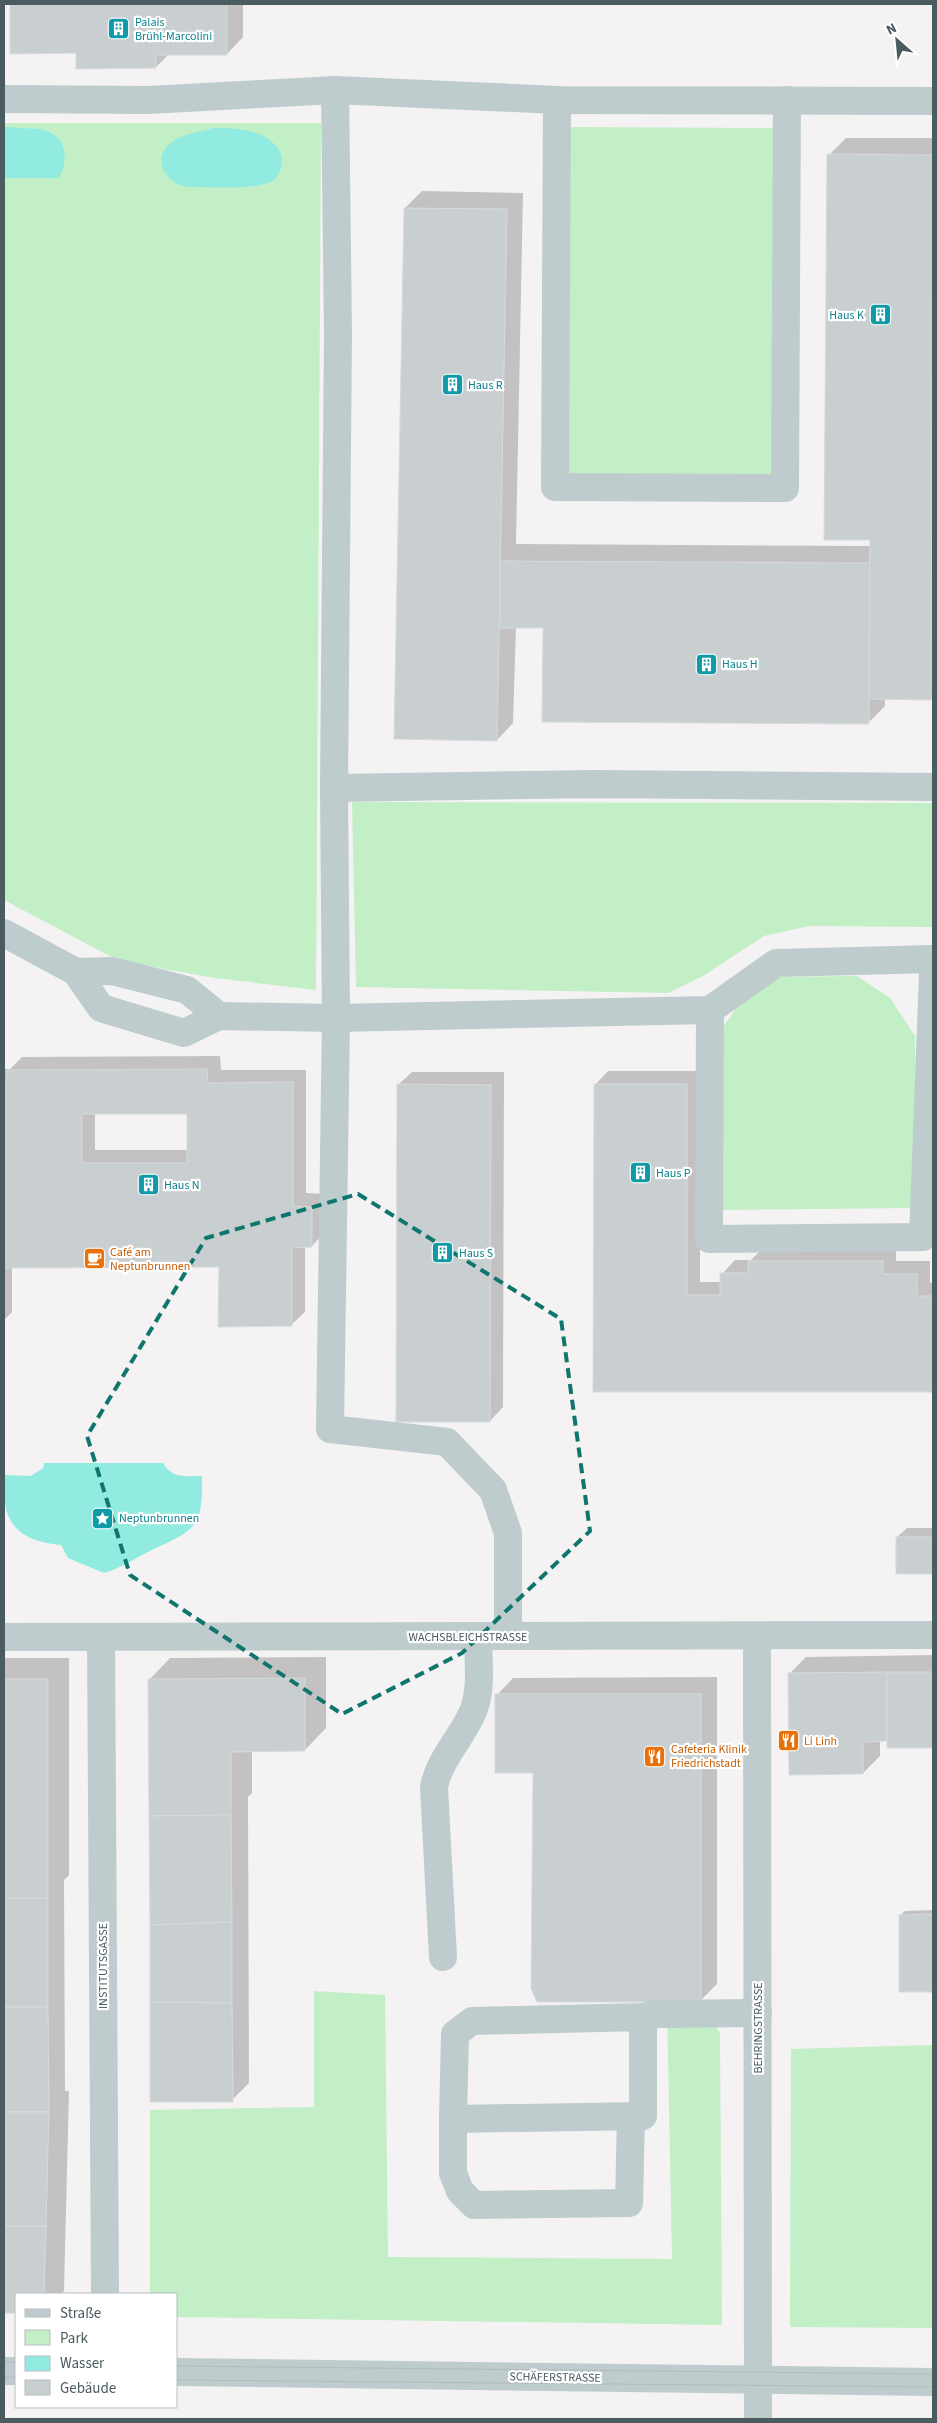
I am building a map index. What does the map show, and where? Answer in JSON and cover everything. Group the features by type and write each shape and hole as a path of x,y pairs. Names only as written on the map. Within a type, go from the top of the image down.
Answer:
{"street":[{"path":"4,99 148,100 335,90 557,100 933,101"},
{"path":"335,90 338,342 334,788 336,1018 330,1429 446,1442 493,1490 508,1533 508,1636"},
{"path":"557,100 555,487 775,488 785,488 787,100"},
{"path":"334,788 595,784 641,786 933,787"},
{"path":"4,933 76,972 101,1008 184,1034 219,1016 336,1018 710,1010 776,963 933,959"},
{"path":"76,972 112,971 187,990 219,1016"},
{"path":"710,1010 709,1239 923,1237 933,973"},
{"path":"443,1957 434,1787 437,1772 473,1711 478,1696 478,1636"},
{"name":"BEHRINGSTRASSE","path":"757,1636 758,2419"},
{"name":"WACHSBLEICHSTRASSE","path":"4,1637 933,1636"},
{"name":"INSTITUTSGASSE","path":"101,1637 105,2293"},
{"path":"631,2116 629,2203 474,2205 460,2191 453,2173 455,2034 472,2021 643,2017 656,2014 758,2013"},
{"path":"453,2119 643,2116 643,2017"},
{"name":"SCHÄFERSTRASSE","path":"178,2372 933,2382"}],"highlighted area":[{"path":"358,1194 561,1319 590,1531 462,1653 342,1714 130,1575 87,1436 206,1238"}],"green space":[{"path":"4,123 321,123 316,990 215,978 119,961 4,900"},
{"path":"569,127 776,128 774,477 566,475"},
{"path":"352,802 933,803 933,927 809,926 764,936 703,976 668,993 356,987"},
{"path":"857,976 890,998 915,1036 917,1208 718,1210 716,1037 742,1000 774,977"},
{"path":"314,1991 385,1995 388,2257 672,2259 667,2002 701,2002 720,2033 722,2325 178,2317 178,2293 150,2293 150,2110 314,2107"},
{"path":"933,2045 933,2328 790,2327 791,2049"}],"water":[{"path":"4,127 29,128 52,133 61,143 64,150 64,164 59,178 4,178"},
{"path":"213,128 254,132 271,141 282,157 281,167 277,176 265,184 244,187 187,187 172,181 163,169 161,162 165,148 181,137"},
{"name":"Neptunbrunnen","path":"44,1463 163,1463 170,1472 175,1474 202,1476 199,1515 189,1530 181,1535 124,1565 104,1573 68,1558 61,1545 32,1539 21,1533 13,1525 5,1504 5,1475 31,1476 43,1468"}],"building":[{"name":"Palais Brühl-Marcolini","path":"10,4 227,4 227,55 156,55 156,68 76,69 76,53 10,54"},
{"name":"Haus K","path":"827,154 933,155 931,700 868,699 870,540 824,540"},
{"name":"Haus R","path":"404,208 507,209 497,741 394,739"},
{"name":"Haus H","path":"500,561 870,563 869,724 542,722 543,628 500,628"},
{"name":"Haus N","path":"207,1069 208,1083 293,1082 293,1206 312,1207 312,1247 292,1248 292,1326 218,1327 219,1267 4,1268 4,1082 7,1082 7,1070","holes":["82,1114 187,1114 187,1163 82,1163"]},
{"name":"Haus S","path":"397,1084 491,1085 490,1422 396,1422"},
{"name":"Haus P","path":"594,1084 687,1084 687,1295 720,1295 720,1273 748,1273 748,1261 883,1261 883,1274 917,1274 917,1296 933,1296 933,1392 593,1392"},
{"path":"896,1537 933,1537 933,1574 896,1574"},
{"path":"887,1672 887,1741 863,1742 863,1774 789,1775 788,1673"},
{"path":"887,1672 933,1672 933,1748 887,1748"},
{"path":"305,1678 305,1751 231,1752 231,1815 149,1816 148,1679"},
{"path":"4,1679 48,1679 48,1898 4,1898"},
{"path":"495,1694 701,1694 701,2002 537,2002 531,1988 533,1773 495,1773"},
{"path":"231,1815 232,1922 150,1925 149,1816"},
{"path":"4,1898 48,1898 48,2007 4,2007"},
{"path":"933,1914 933,1992 899,1992 899,1915"},
{"path":"232,1922 232,2003 150,2002 150,1925"},
{"path":"150,2002 232,2003 233,2102 150,2102"},
{"path":"4,2007 48,2007 49,2112 4,2112"},
{"path":"4,2112 49,2112 46,2226 4,2226"},
{"path":"4,2226 46,2226 44,2293 15,2293 15,2313 4,2313"}],"tram line":[{"path":"4,2362 15,2362"},
{"path":"178,2366 933,2374"},
{"path":"4,2377 15,2377"},
{"path":"178,2380 933,2387"}],"place":[{"name":"Palais Brühl-Marcolini","path":"119,29"},
{"name":"Haus K","path":"880,315"},
{"name":"Haus R","path":"452,385"},
{"name":"Haus H","path":"706,664"},
{"name":"Haus P","path":"640,1173"},
{"name":"Haus N","path":"148,1185"},
{"name":"Haus S","path":"443,1253"},
{"name":"Café am Neptunbrunnen","path":"94,1259"},
{"name":"Neptunbrunnen","path":"103,1518"},
{"name":"Li Linh","path":"788,1741"},
{"name":"Cafeteria Klinik Friedrichstadt","path":"655,1756"}]}
